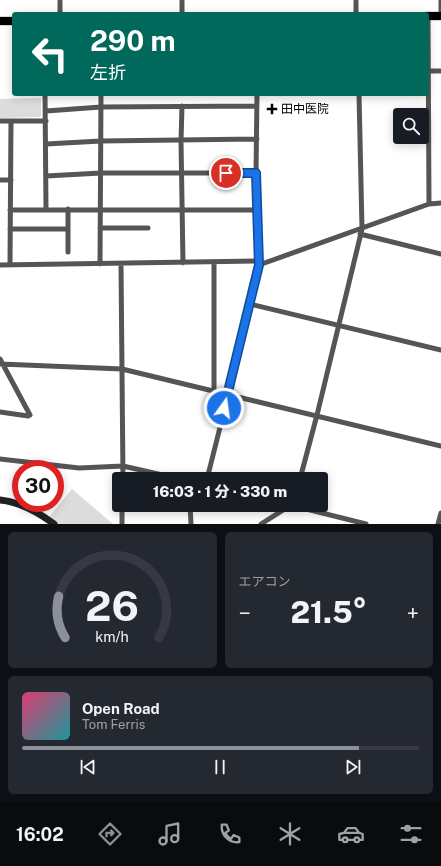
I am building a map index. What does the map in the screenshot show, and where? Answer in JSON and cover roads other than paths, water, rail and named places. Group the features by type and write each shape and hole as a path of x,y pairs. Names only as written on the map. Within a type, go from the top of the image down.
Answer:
{"main road":[{"path":"429,16 441,16"},
{"path":"0,21 12,21"},
{"path":"0,500 24,505 54,524"}],"street":[{"path":"60,0 60,12"},
{"path":"182,0 182,12"},
{"path":"356,0 356,12"},
{"path":"441,0 441,16"},
{"path":"429,71 441,71"},
{"path":"45,96 46,210"},
{"path":"100,264 101,96"},
{"path":"209,472 259,263 256,173 257,96"},
{"path":"302,472 361,231 359,96"},
{"path":"428,96 429,204"},
{"path":"182,106 181,174 183,263"},
{"path":"46,111 101,107 257,106"},
{"path":"0,121 46,121"},
{"path":"10,265 11,121"},
{"path":"46,144 101,141 257,139"},
{"path":"46,176 101,173 256,173"},
{"path":"0,180 11,180"},
{"path":"0,265 214,262 259,263 361,231 429,204 441,203"},
{"path":"10,210 257,210"},
{"path":"68,210 68,252"},
{"path":"100,228 148,228"},
{"path":"10,229 68,229"},
{"path":"361,231 441,254"},
{"path":"214,262 214,391"},
{"path":"121,264 123,472"},
{"path":"250,304 339,324 441,350"},
{"path":"1,362 122,369 441,446"},
{"path":"0,412 30,415 1,362"},
{"path":"0,459 79,468 123,466 149,472"},
{"path":"122,512 122,524"},
{"path":"190,512 191,524"},
{"path":"261,524 281,512"},
{"path":"319,512 366,524"},
{"path":"438,524 441,513"}],"place":[{"name":"田中医院","path":"272,109"}]}
